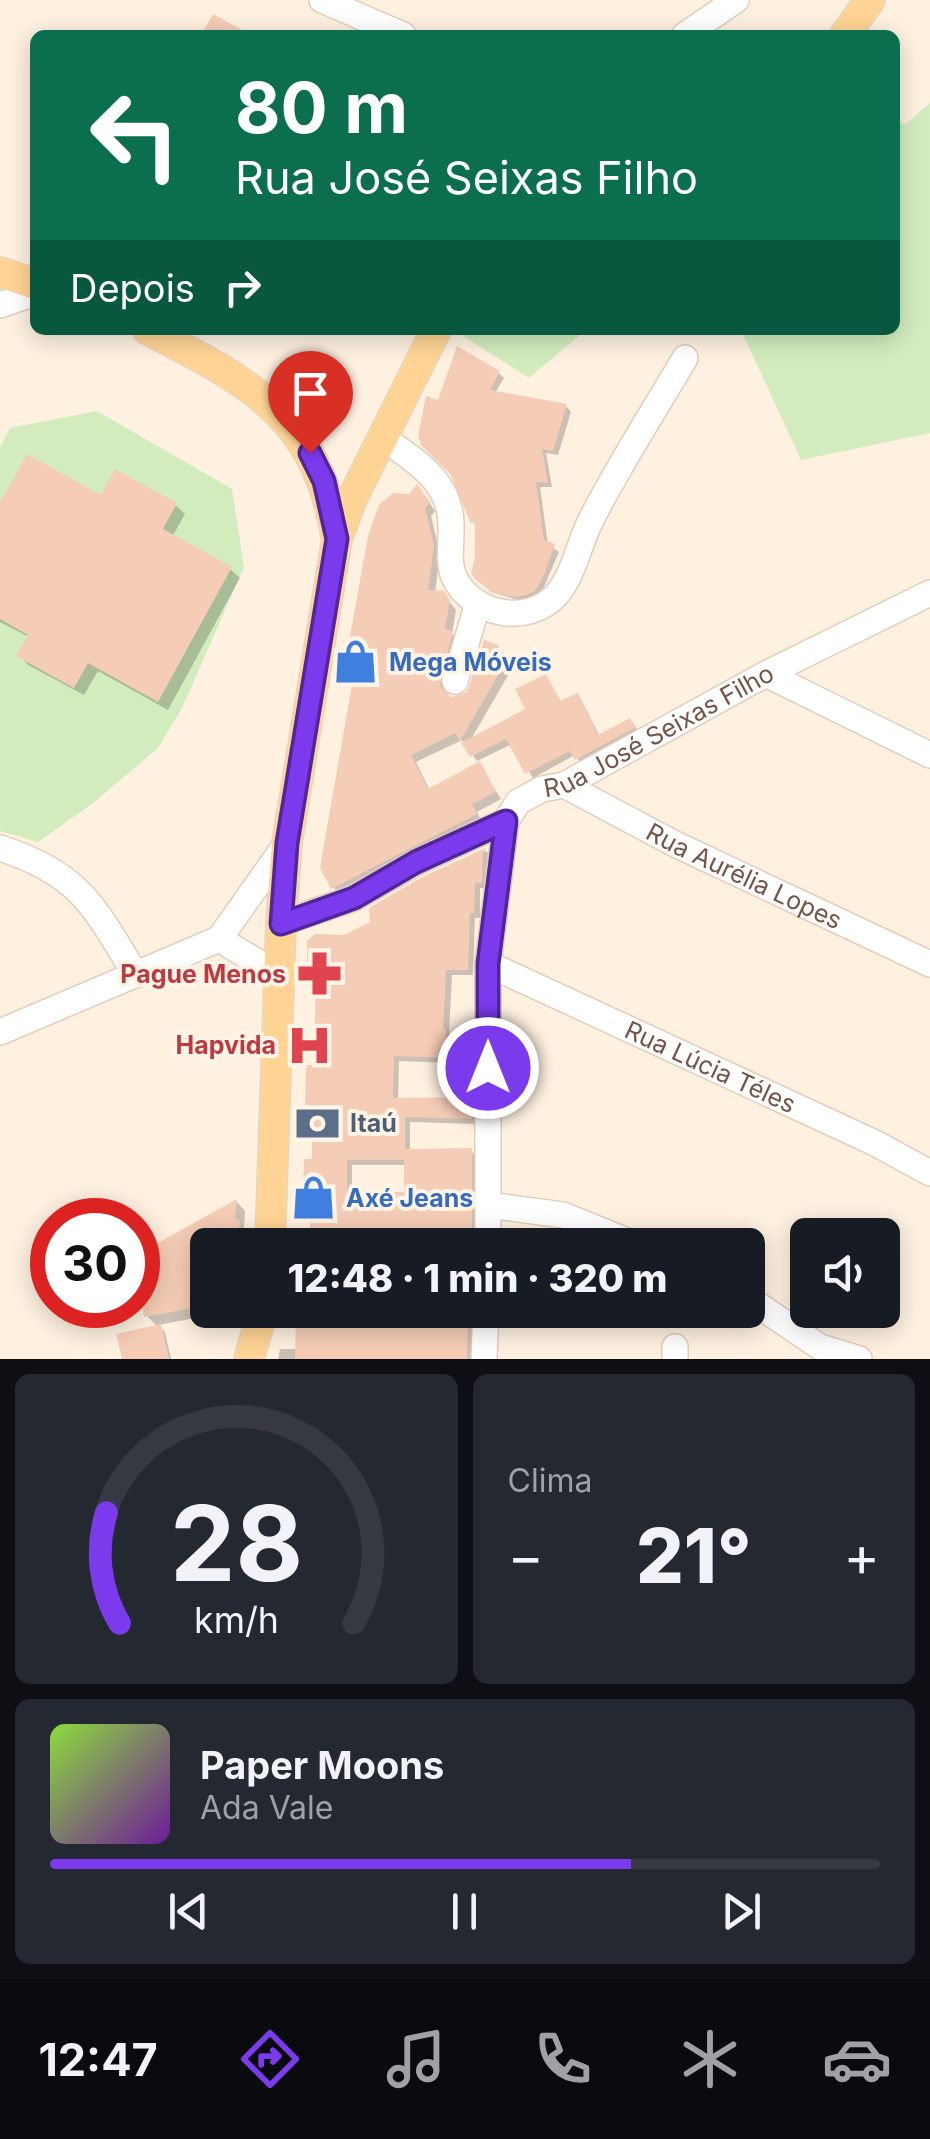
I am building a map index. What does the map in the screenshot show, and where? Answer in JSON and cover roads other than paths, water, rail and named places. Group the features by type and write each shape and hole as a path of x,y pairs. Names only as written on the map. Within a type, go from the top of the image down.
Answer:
{"main road":[{"path":"849,30 870,0"},
{"path":"0,272 30,282"},
{"path":"157,335 244,383 292,426 324,481 337,539"},
{"path":"271,1228 287,843 337,539 352,500 434,335"},
{"path":"249,1359 258,1328"}],"street":[{"path":"322,0 391,30"},
{"path":"691,30 722,4"},
{"path":"0,306 30,295"},
{"path":"383,438 437,479 447,497 452,521 452,574 463,591 478,603 508,614 524,613 541,608 566,582 591,519 685,358"},
{"name":"Rua José Seixas Filho","path":"281,924 354,898 416,862 506,821 518,802 542,789 564,785 766,674 927,598"},
{"path":"455,681 478,603"},
{"path":"766,674 930,756"},
{"name":"Rua Aurélia Lopes","path":"564,785 676,844 930,964"},
{"path":"488,1228 488,964 506,821"},
{"path":"0,1032 219,939 287,843"},
{"path":"0,848 48,867 79,889 136,975"},
{"path":"219,939 280,976"},
{"name":"Rua Lúcia Téles","path":"488,964 930,1173"},
{"path":"489,1206 564,1215 596,1228"},
{"path":"765,1310 820,1347 858,1359"},
{"path":"484,1359 485,1328"}],"place":[{"name":"Mega Móveis","path":"356,662"},
{"name":"Pague Menos","path":"319,974"},
{"name":"Hapvida","path":"309,1045"},
{"name":"Itaú","path":"317,1123"},
{"name":"Axé Jeans","path":"313,1198"}]}
